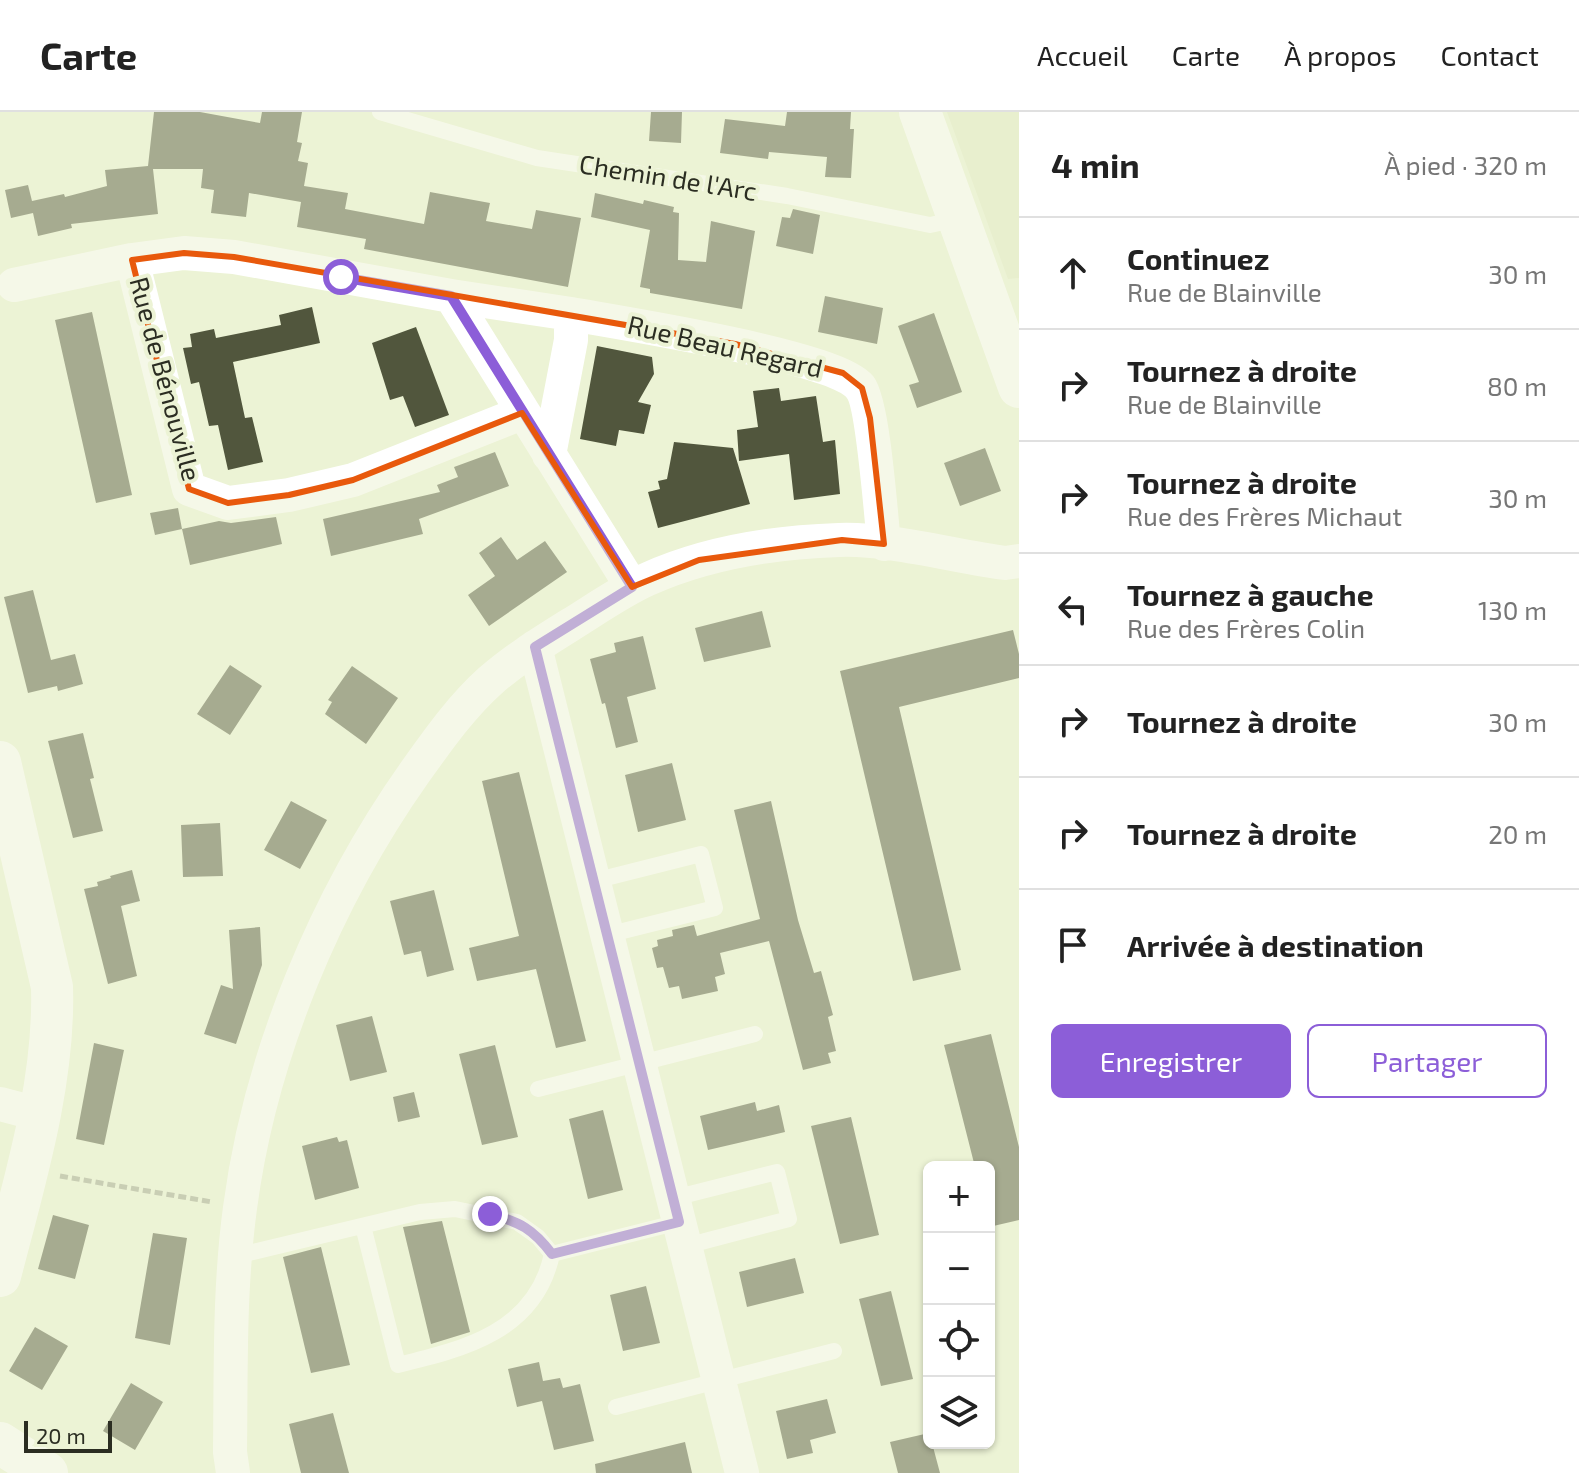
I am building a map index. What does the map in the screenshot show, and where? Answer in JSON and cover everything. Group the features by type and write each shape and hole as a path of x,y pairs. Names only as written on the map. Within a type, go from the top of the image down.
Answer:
{"street":[{"path":"920,112 1019,387"},
{"name":"Rue Beau Regard","path":"14,285 132,260 184,253 234,257 735,344 843,373 862,388 870,418 884,544"},
{"name":"Rue de Bénouville","path":"132,260 189,489 228,503 289,495 353,480 522,413"},
{"path":"451,296 632,587"},
{"path":"549,455 568,355 571,314"},
{"path":"225,1466 231,1308 240,1207 264,1091 295,998 336,898 389,808 444,731 490,681 535,647 632,587 699,560 842,540 1005,563 1019,561"},
{"path":"535,647 742,1473"},
{"path":"0,1276 27,1173 19,1109 49,1055 53,1018 52,987 14,873 2,780"},
{"path":"0,1443 47,1473"}],"lane":[{"name":"Chemin de l'Arc","path":"380,112 537,158 787,196 930,225 958,219"},
{"path":"594,881 701,854 715,908 607,935"},
{"path":"538,1089 755,1034"},
{"path":"552,1254 680,1222 789,1219 777,1172 680,1222"},
{"path":"236,1256 420,1212 455,1209 517,1222 538,1237 552,1254"},
{"path":"363,1226 398,1365 454,1351 487,1338 503,1327 536,1298 548,1275 552,1254"},
{"path":"616,1407 834,1351"}],"path":[{"path":"58,1176 203,1200"}],"highlighted area":[{"path":"184,253 234,257 735,344 843,373 862,388 870,418 884,544 842,540 699,560 632,587 522,413 353,480 289,495 228,503 189,489 132,260"}],"shaded area":[{"path":"947,112 1019,112 1019,278 1008,279"}],"building":[{"path":"154,112 200,112 260,123 262,112 302,112 297,142 302,143 298,161 308,163 304,186 348,193 345,209 424,224 430,192 490,203 486,221 532,229 536,210 581,218 568,287 364,249 366,239 297,227 301,202 249,193 246,217 211,213 214,190 201,188 203,169 153,169 158,214 71,224 72,228 38,236 33,213 11,218 5,190 28,185 32,201 64,194 65,197 107,186 105,170 148,166"},
{"path":"651,112 682,112 681,143 649,141"},
{"path":"787,112 851,112 850,129 854,129 851,178 825,177 827,157 769,152 768,159 720,153 725,119 785,126"},
{"path":"595,193 643,204 644,200 674,207 673,212 679,213 678,260 706,262 711,221 755,231 742,309 650,293 650,289 640,287 650,230 591,217"},
{"path":"793,209 820,215 813,254 776,246 782,217 790,218"},
{"path":"825,296 883,308 877,344 818,332"},
{"path":"312,307 320,343 233,362 245,418 252,417 263,462 228,470 218,425 209,426 199,382 191,384 183,348 192,347 190,334 214,329 216,338 281,325 279,315"},
{"path":"92,312 132,495 96,503 55,320"},
{"path":"934,313 962,392 917,408 909,385 919,382 898,326"},
{"path":"416,327 449,415 415,427 403,396 390,400 372,343"},
{"path":"597,346 652,357 654,374 638,402 651,405 644,434 619,430 616,446 580,439"},
{"path":"779,388 781,401 816,396 823,442 835,440 840,494 794,500 789,454 739,461 737,430 758,427 753,391"},
{"path":"674,442 733,448 750,504 658,528 648,492 660,489 658,481 667,479"},
{"path":"985,448 1001,491 960,506 944,463"},
{"path":"495,452 509,486 419,519 423,534 331,556 323,519 440,492 437,485 458,477 454,467"},
{"path":"178,508 182,529 155,535 150,513"},
{"path":"276,517 282,544 190,565 182,529 219,521 231,523"},
{"path":"501,537 517,560 545,541 567,572 489,626 468,595 495,576 479,553"},
{"path":"33,590 51,660 75,654 83,684 58,691 57,686 28,693 4,597"},
{"path":"762,611 771,647 704,662 695,628"},
{"path":"1013,630 1019,654 1019,678 899,707 961,970 913,981 840,671"},
{"path":"643,636 656,689 627,697 638,742 616,748 590,659 616,652 614,643"},
{"path":"230,665 262,686 230,735 197,714"},
{"path":"352,666 398,698 366,744 325,714 332,702 328,700"},
{"path":"83,733 103,831 73,838 48,741"},
{"path":"672,763 686,820 638,832 625,775"},
{"path":"519,772 586,1041 556,1048 536,969 477,981 469,948 519,936 482,781"},
{"path":"291,801 327,820 300,869 264,850"},
{"path":"771,801 798,920 814,973 821,971 833,1015 828,1017 836,1051 828,1053 831,1063 803,1070 769,941 720,953 725,974 715,977 718,991 682,999 679,986 669,988 663,967 657,968 652,948 658,946 657,940 673,936 672,930 694,925 697,936 760,919 734,810"},
{"path":"220,823 223,876 183,877 181,825"},
{"path":"132,870 140,901 121,906 137,976 108,984 84,889 98,886 97,882 110,876"},
{"path":"434,890 454,970 427,977 421,951 404,955 390,901"},
{"path":"260,927 262,965 236,1044 204,1034 221,985 233,989 229,930"},
{"path":"372,1016 387,1072 350,1081 336,1025"},
{"path":"991,1034 1019,1147 1019,1220 995,1226 995,1161 973,1161 944,1045"},
{"path":"94,1043 124,1050 104,1145 76,1139"},
{"path":"495,1045 518,1137 482,1145 459,1054"},
{"path":"414,1092 420,1117 398,1122 393,1097"},
{"path":"755,1102 757,1111 779,1105 785,1132 708,1150 700,1116"},
{"path":"603,1110 623,1190 588,1199 569,1119"},
{"path":"851,1117 879,1235 840,1244 811,1126"},
{"path":"337,1137 339,1142 347,1140 359,1188 315,1200 302,1146"},
{"path":"53,1215 89,1225 75,1279 38,1269"},
{"path":"442,1221 470,1332 431,1344 403,1227"},
{"path":"153,1233 187,1238 170,1345 135,1338"},
{"path":"321,1247 350,1365 311,1373 283,1257"},
{"path":"795,1258 804,1293 747,1307 739,1272"},
{"path":"646,1286 660,1343 623,1351 610,1295"},
{"path":"891,1291 913,1379 881,1386 859,1299"},
{"path":"35,1327 68,1346 42,1390 9,1371"},
{"path":"539,1362 543,1381 560,1378 563,1388 580,1384 594,1441 554,1450 542,1401 517,1407 508,1369"},
{"path":"131,1383 163,1402 135,1450 103,1431"},
{"path":"827,1399 836,1433 810,1440 813,1453 787,1459 776,1411"},
{"path":"333,1413 349,1473 301,1473 289,1424"},
{"path":"923,1434 923,1449 934,1449 940,1473 898,1473 890,1442"},
{"path":"685,1442 692,1473 596,1473 595,1464"}],"route":[{"path":"341,277 451,296 632,587 535,647 679,1222 552,1254 538,1237 517,1222 490,1214"}]}
